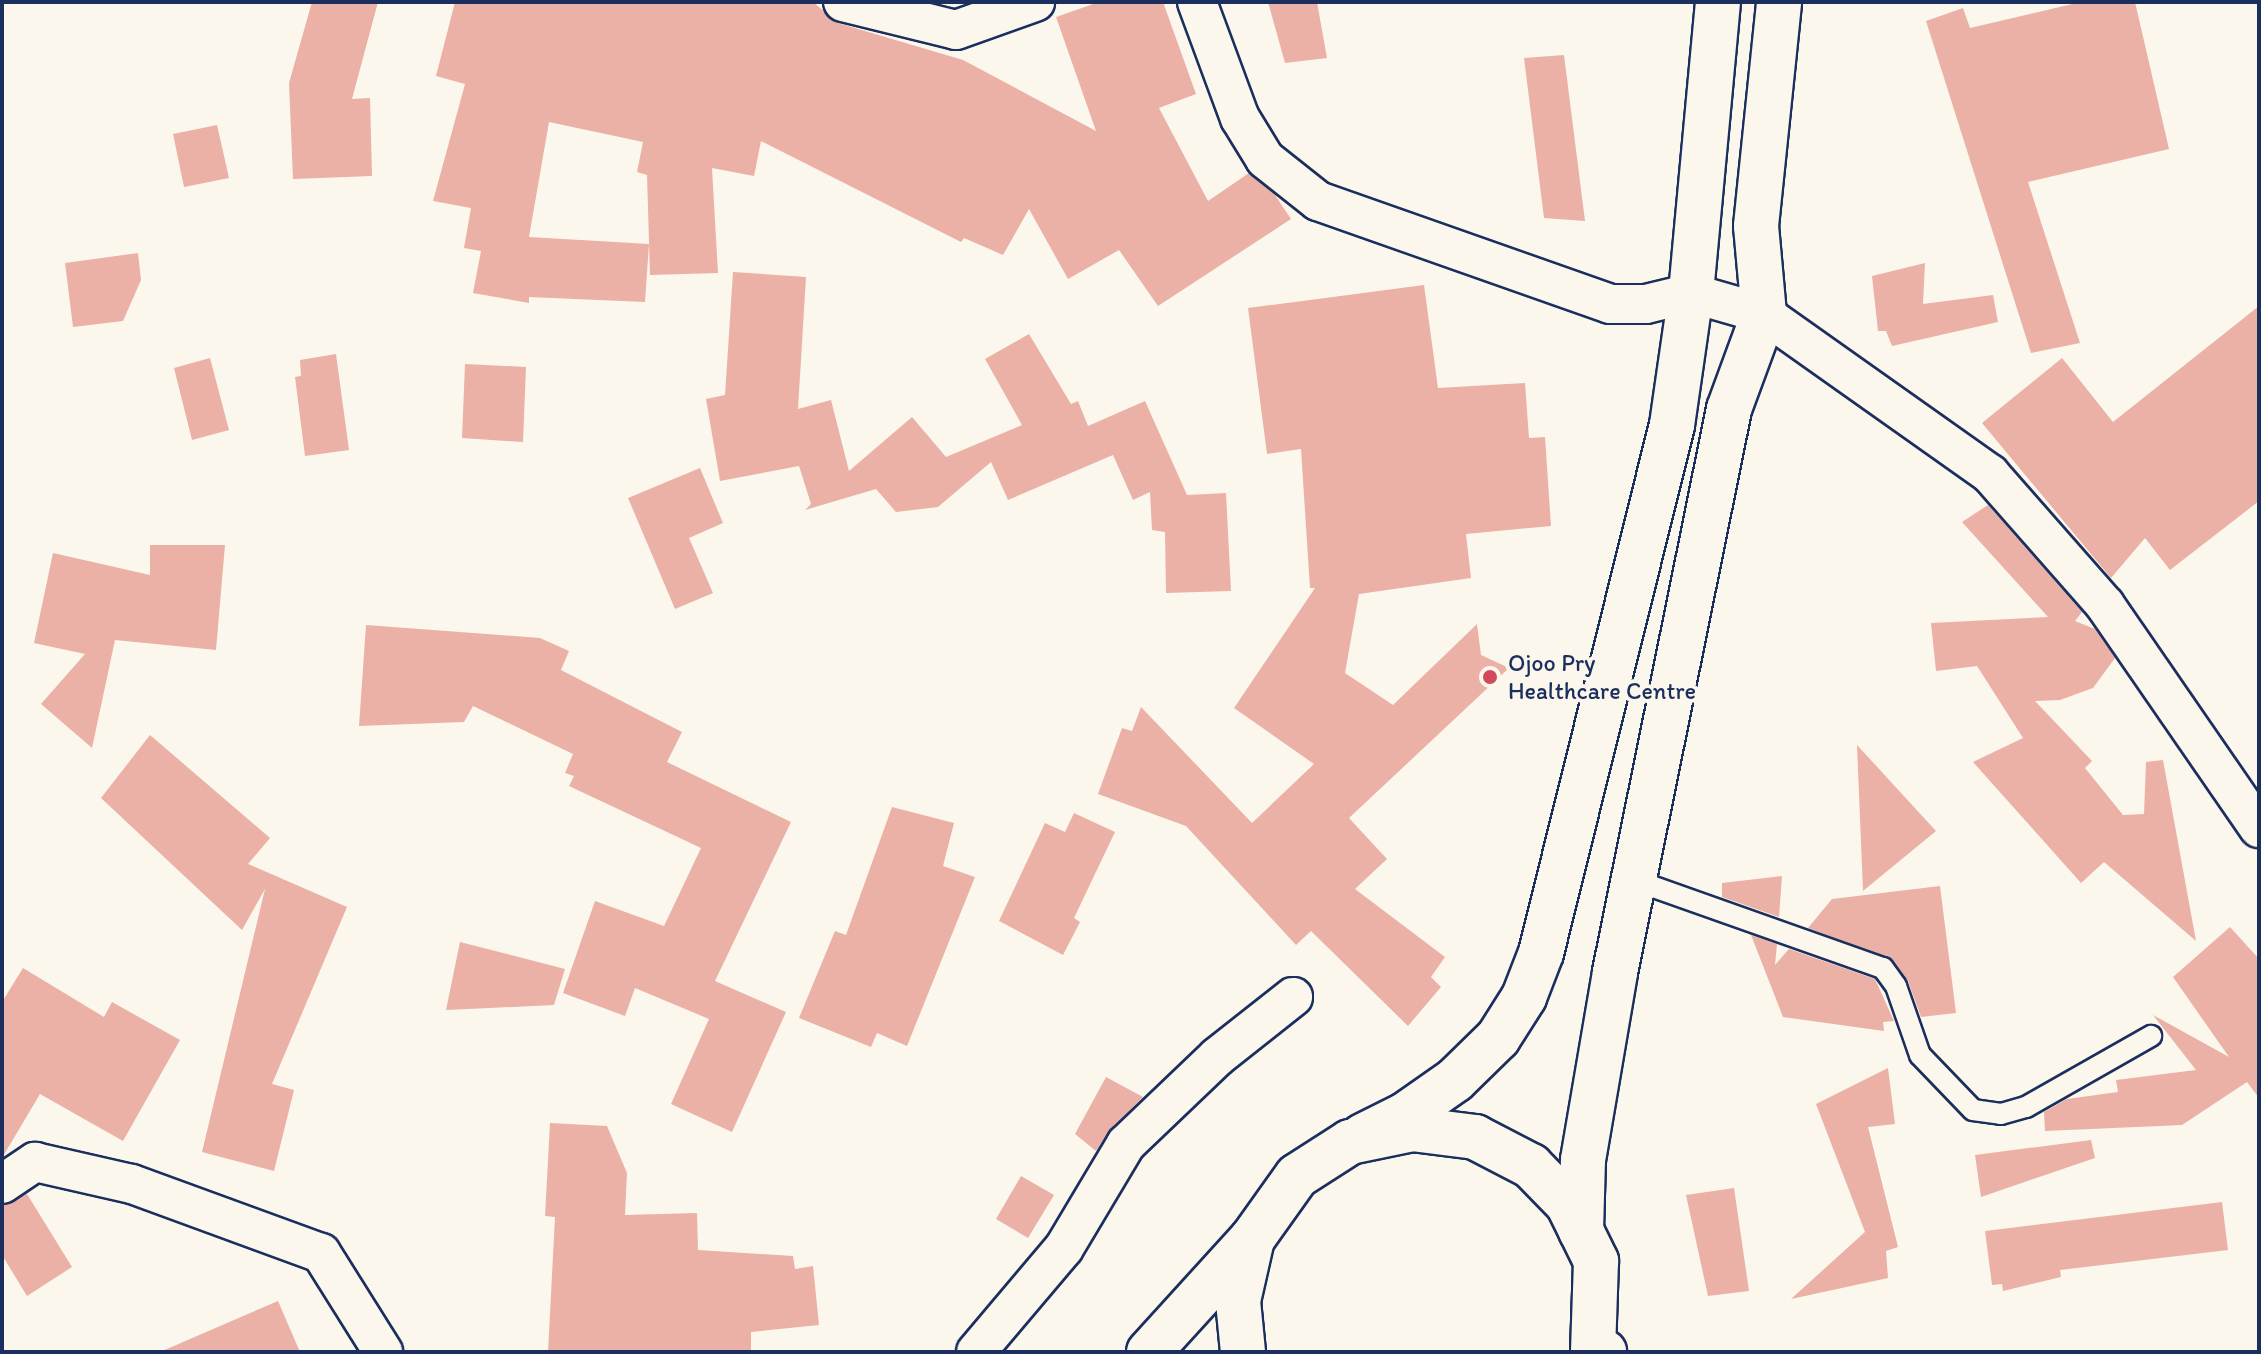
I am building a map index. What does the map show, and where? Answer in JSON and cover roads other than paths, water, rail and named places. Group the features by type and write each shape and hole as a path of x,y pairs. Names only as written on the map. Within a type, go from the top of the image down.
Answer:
{"main road":[{"path":"1581,1231 1583,1160 1634,880 1729,409 1764,314 1756,226 1779,2"},
{"path":"1149,1352 1252,1239 1297,1176 1350,1142 1405,1115 1455,1080 1498,1038 1524,997 1541,953 1672,425 1691,293 1713,16"},
{"path":"1350,1142 1412,1129 1475,1137 1531,1166 1568,1204 1596,1261 1597,1350"},
{"path":"1243,1352 1238,1301 1252,1239"}],"street":[{"path":"843,2 956,30 1035,2"},
{"path":"1197,2 1240,118 1265,159 1318,201 1610,304 1646,304 1691,293 1764,314 1990,474 2105,605 2259,828"},
{"path":"976,1352 1064,1248 1126,1144 1217,1057 1293,997"},
{"path":"2,1184 35,1162 132,1184 321,1253 383,1352"}],"lane":[{"path":"1634,880 1883,968 1896,986 1920,1055 1973,1110 2001,1114 2026,1107 2151,1036"}],"place":[{"name":"Ojoo Pry Healthcare Centre","path":"1490,677"}]}
